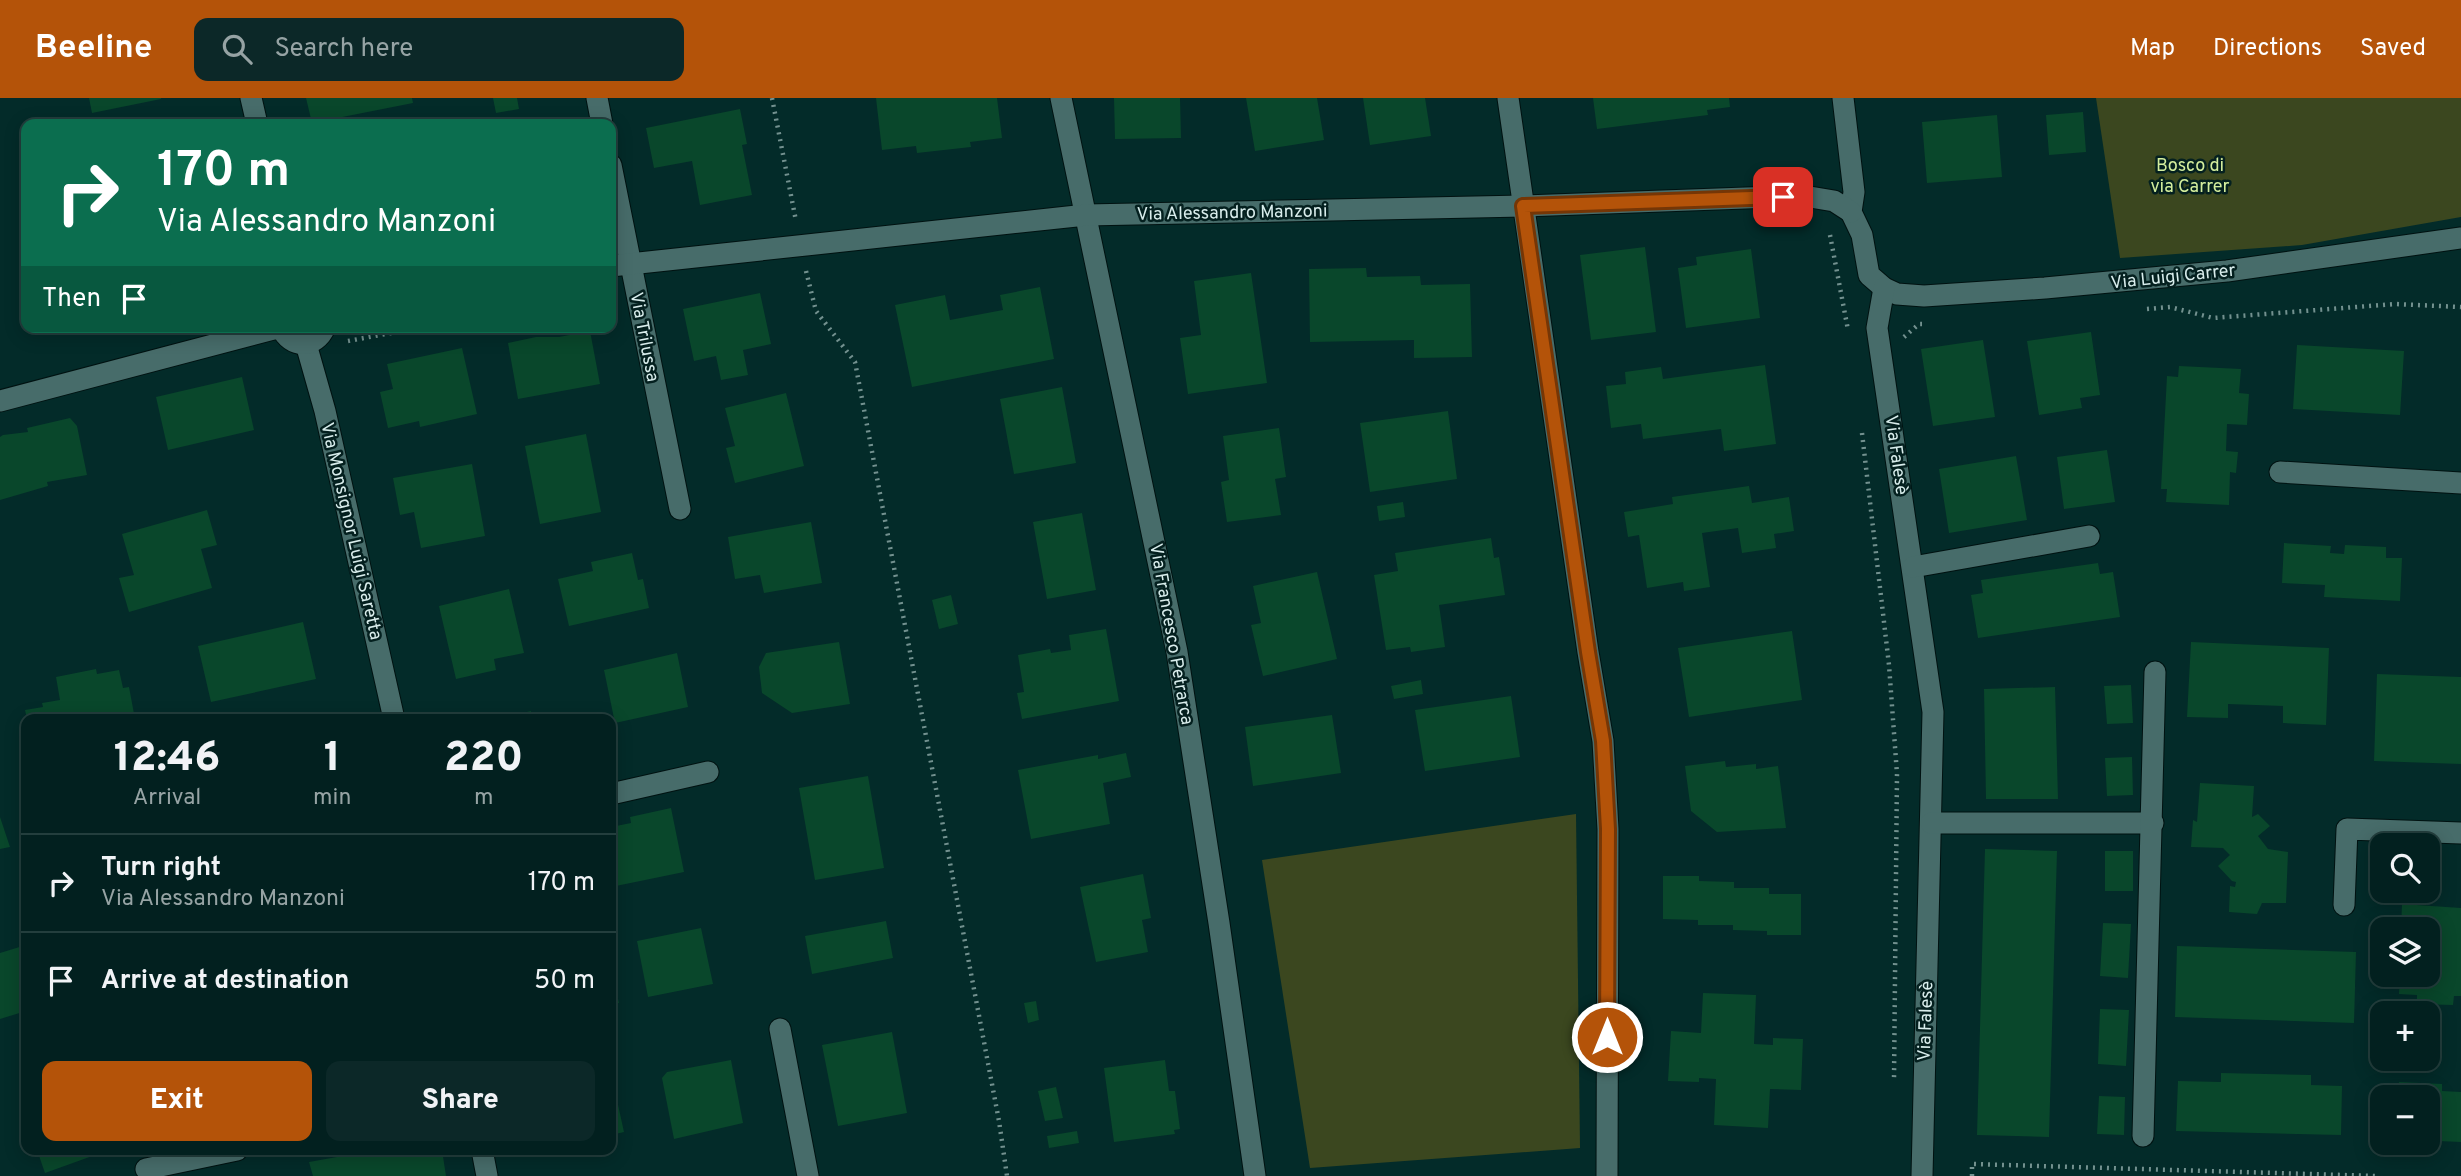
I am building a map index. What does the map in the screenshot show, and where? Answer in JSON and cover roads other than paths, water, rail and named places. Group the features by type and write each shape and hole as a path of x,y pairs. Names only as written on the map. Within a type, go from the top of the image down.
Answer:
{"street":[{"path":"251,98 256,119"},
{"path":"597,98 601,119"},
{"name":"Via Francesco Petrarca","path":"1061,98 1177,652 1255,1176"},
{"path":"1508,98 1603,741 1608,829 1607,1176"},
{"path":"1843,98 1852,175 1851,212 1862,235 1869,275 1884,288"},
{"name":"Via Alessandro Manzoni","path":"621,264 1086,215 1523,206 1804,196 1834,201 1851,212"},
{"name":"Via Trilussa","path":"616,214 621,264 680,509"},
{"name":"Via Luigi Carrer","path":"1884,288 1897,294 1924,296 2045,288 2227,271 2461,238"},
{"name":"Via Falesè","path":"1884,288 1877,328 1933,712 1922,1176"},
{"path":"0,401 258,333"},
{"path":"283,333 293,342 306,344 318,338 321,333"},
{"name":"Via Monsignor Luigi Saretta","path":"306,344 325,411 393,714"},
{"path":"2280,472 2461,483"},
{"path":"1913,568 2089,536"},
{"path":"2143,1136 2155,672"},
{"path":"616,793 708,772"},
{"path":"1931,823 2152,823"},
{"path":"2344,905 2347,829 2461,833"},
{"path":"780,1029 808,1176"},
{"path":"146,1168 212,1155"},
{"path":"483,1155 487,1176"}],"park label":[{"name":"Bosco di via Carrer","path":"2190,175"}]}
